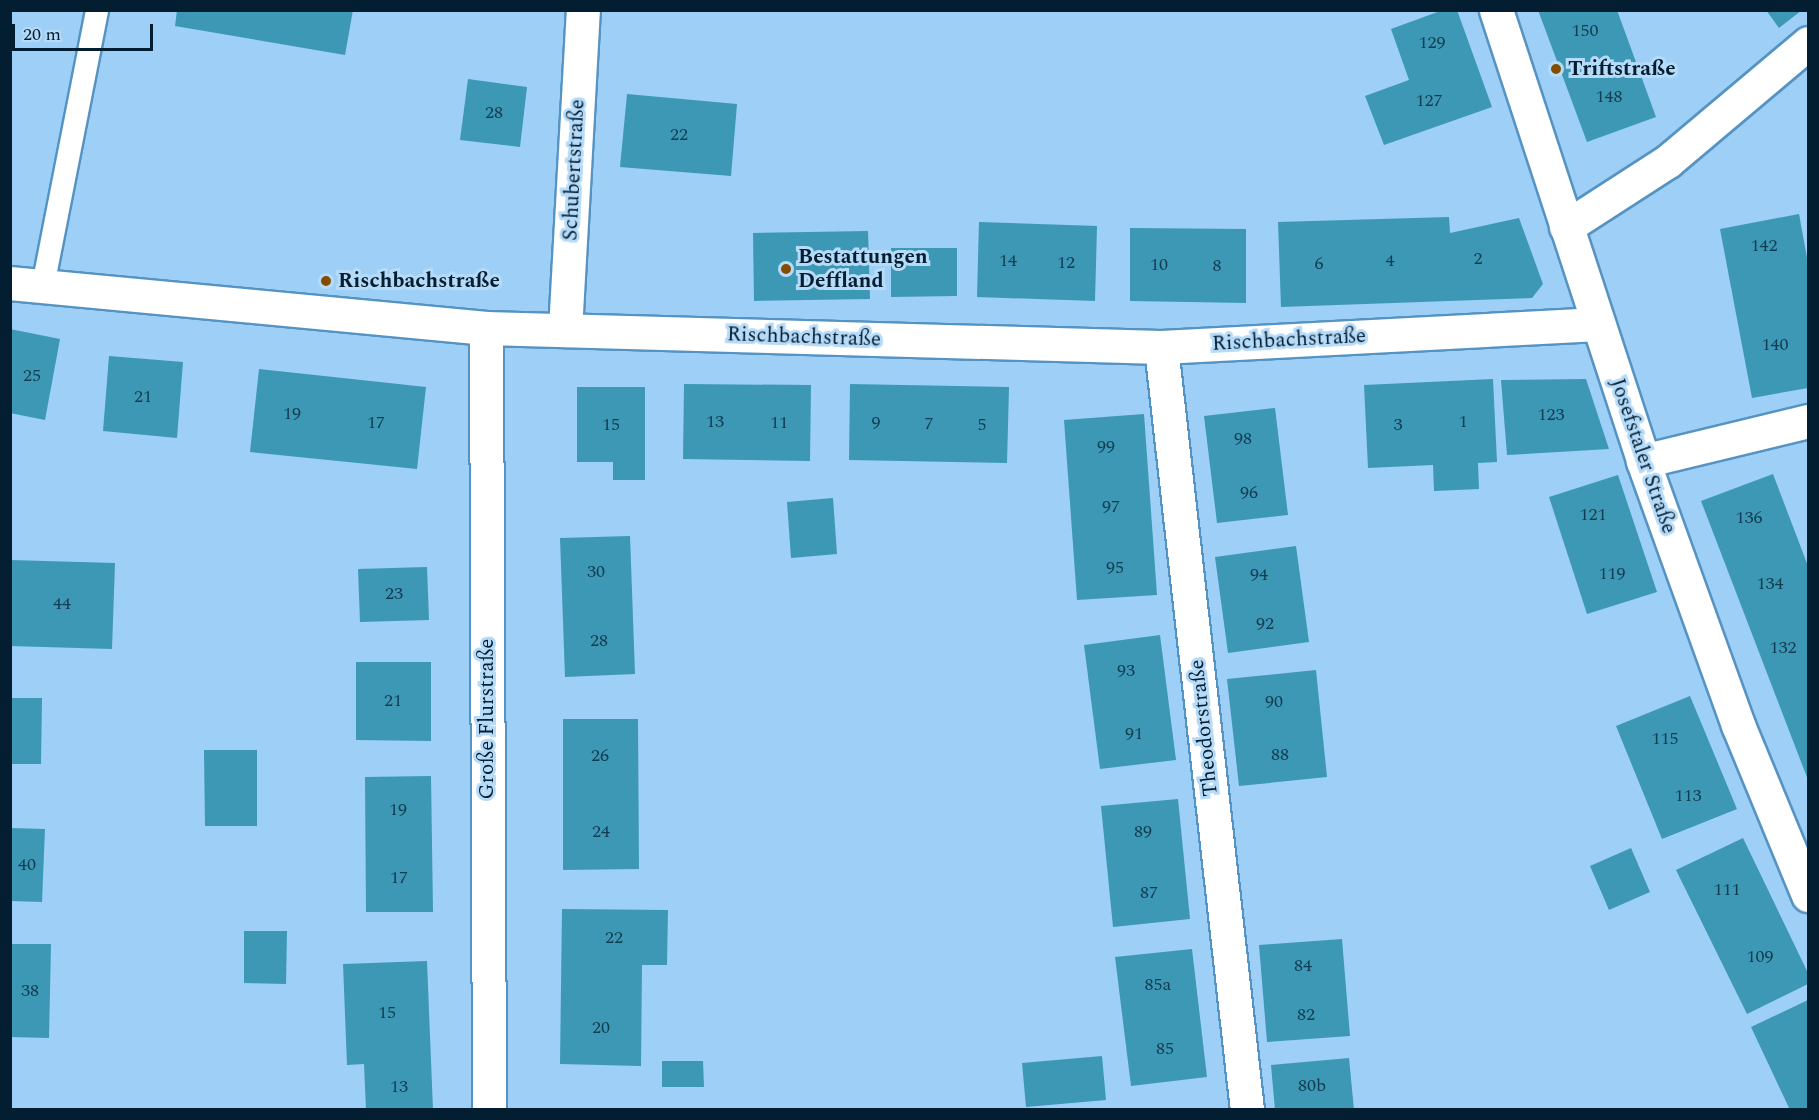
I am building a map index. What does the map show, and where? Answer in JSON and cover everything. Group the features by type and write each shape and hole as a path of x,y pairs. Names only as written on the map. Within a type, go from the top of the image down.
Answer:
{"street":[{"name":"Schubertstraße","path":"565,330 584,10"},
{"name":"Josefstaler Straße","path":"1496,10 1643,461 1738,725 1809,895"},
{"path":"1566,227 1668,161 1809,43"},
{"name":"Rischbachstraße","path":"10,283 486,328 1161,347 1598,324"},
{"name":"Große Flurstraße","path":"486,328 489,1110"},
{"name":"Theodorstraße","path":"1161,347 1247,1110"},
{"path":"1643,461 1809,421"}],"lane":[{"path":"43,286 97,10"}],"building":[{"path":"177,10 353,10 345,55 175,26"},
{"path":"1443,10 1457,10 1492,107 1384,145 1365,96 1409,80 1391,29"},
{"path":"1538,10 1617,10 1656,117 1587,142"},
{"path":"1766,10 1802,10 1779,28"},
{"path":"468,79 527,87 520,147 460,140"},
{"path":"627,94 737,104 731,176 620,167"},
{"path":"1799,214 1808,263 1808,388 1752,398 1720,229"},
{"path":"1449,217 1450,233 1519,218 1543,284 1532,298 1281,307 1278,222"},
{"path":"979,222 1097,226 1095,301 977,297"},
{"path":"1130,228 1246,229 1246,303 1130,301"},
{"path":"868,231 870,299 754,301 753,233"},
{"path":"891,248 957,248 957,296 891,297"},
{"path":"10,329 60,339 45,420 10,413"},
{"path":"109,356 183,362 177,438 103,431"},
{"path":"259,369 426,387 417,469 250,452"},
{"path":"1493,379 1497,462 1478,463 1479,489 1434,491 1433,465 1368,468 1364,385"},
{"path":"1586,379 1609,449 1507,455 1501,380"},
{"path":"684,384 811,385 810,461 683,459"},
{"path":"850,384 1009,387 1007,463 849,460"},
{"path":"577,387 645,387 645,480 613,480 613,462 577,462"},
{"path":"1275,408 1288,515 1217,523 1204,416"},
{"path":"1144,414 1157,595 1077,600 1064,420"},
{"path":"1773,474 1808,566 1808,780 1701,501"},
{"path":"1618,475 1657,592 1587,614 1549,497"},
{"path":"833,498 837,554 791,558 787,502"},
{"path":"630,536 635,674 565,677 560,538"},
{"path":"1296,546 1309,642 1228,653 1215,557"},
{"path":"10,560 115,563 112,649 10,646"},
{"path":"427,567 429,620 360,622 358,569"},
{"path":"1160,635 1176,760 1100,769 1084,645"},
{"path":"356,662 431,662 431,741 356,740"},
{"path":"1316,670 1327,777 1239,786 1227,679"},
{"path":"1690,696 1737,809 1662,839 1616,726"},
{"path":"10,698 42,698 41,764 10,764"},
{"path":"563,719 638,719 639,869 563,870"},
{"path":"204,750 257,750 257,826 205,826"},
{"path":"431,776 433,912 366,912 365,777"},
{"path":"1178,799 1190,919 1113,927 1101,806"},
{"path":"10,828 45,829 42,902 10,901"},
{"path":"1743,838 1808,973 1808,984 1747,1014 1676,870"},
{"path":"1631,848 1650,892 1609,910 1590,866"},
{"path":"562,909 668,910 667,965 642,965 641,1066 560,1064"},
{"path":"244,931 287,931 286,984 244,983"},
{"path":"1342,939 1350,1036 1267,1042 1259,945"},
{"path":"10,944 51,944 49,1038 10,1037"},
{"path":"1192,949 1207,1077 1131,1086 1115,957"},
{"path":"427,961 433,1110 366,1110 364,1064 347,1065 343,964"},
{"path":"1808,1000 1808,1110 1790,1110 1751,1027"},
{"path":"1102,1056 1106,1100 1026,1107 1022,1063"},
{"path":"1349,1058 1354,1110 1275,1110 1271,1065"},
{"path":"662,1061 703,1061 704,1087 662,1087"}],"place":[{"name":"Triftstraße","path":"1556,69"},
{"name":"Bestattungen Deffland","path":"786,269"},
{"name":"Rischbachstraße","path":"326,281"}]}
